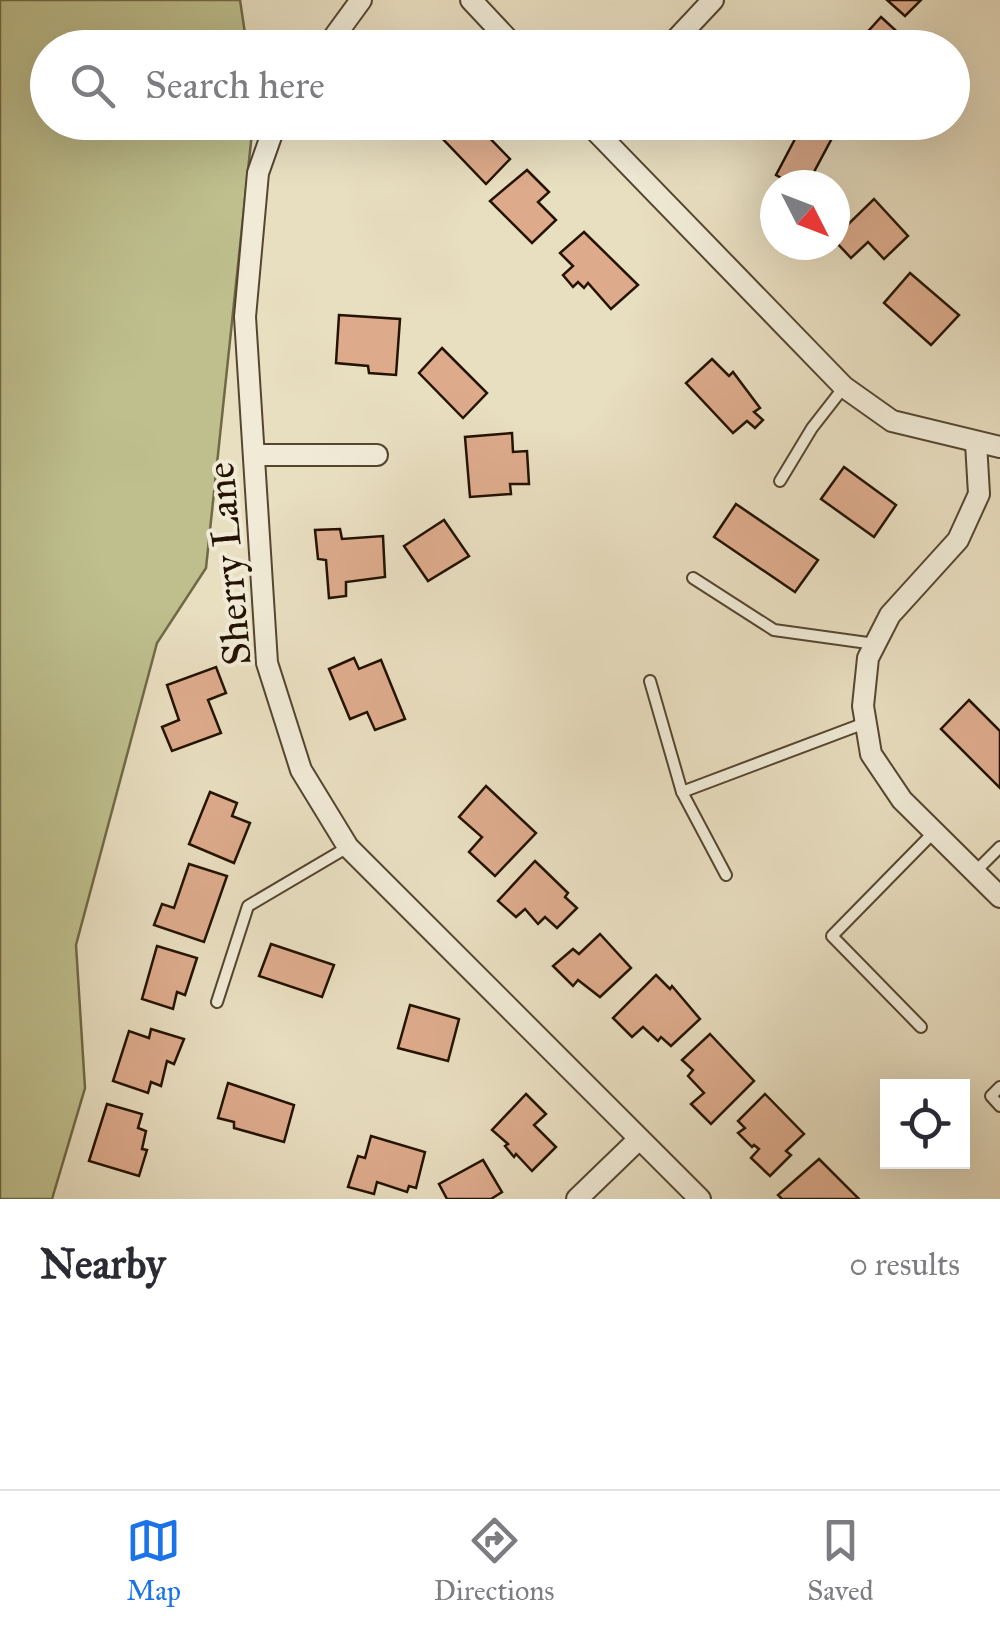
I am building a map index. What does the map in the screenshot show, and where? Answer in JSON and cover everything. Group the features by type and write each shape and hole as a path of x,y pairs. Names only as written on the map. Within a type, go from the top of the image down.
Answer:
{"street":[{"path":"339,30 361,0"},
{"path":"471,0 499,30"},
{"path":"684,30 712,0"},
{"name":"Sherry Lane","path":"270,140 258,173 245,317 266,663 301,770 348,847 700,1199"},
{"path":"607,140 844,387 892,421 1000,447"},
{"path":"976,443 979,494 958,540 890,615 868,658 863,706 871,754 902,800 1000,897"},
{"path":"254,454 377,455"},
{"path":"577,1199 638,1140"}],"lane":[{"path":"780,481 812,428 844,387"},
{"path":"693,578 774,630 876,644"},
{"path":"650,681 682,792 726,875"},
{"path":"682,792 866,723"},
{"path":"922,1027 832,936 934,832"},
{"path":"217,1002 248,906 348,847"},
{"path":"975,872 1000,847"},
{"path":"1000,1087 991,1096 1000,1106"}],"green space":[{"path":"0,0 240,0 244,30 30,30 30,140 251,140 206,568 157,643 76,945 85,1088 52,1199 0,1199"}],"building":[{"path":"887,0 921,0 905,16"},
{"path":"881,17 895,30 869,30"},
{"path":"444,140 492,140 510,159 486,184"},
{"path":"794,140 831,140 815,170 779,170"},
{"path":"527,170 549,192 538,202 556,220 532,243 490,201"},
{"path":"874,199 908,236 884,259 868,242 851,258 850,222"},
{"path":"584,232 638,285 611,309 588,283 584,288 578,282 573,287 563,275 573,266 560,253"},
{"path":"910,273 959,315 931,345 884,303"},
{"path":"339,315 400,319 396,375 369,373 368,366 336,363"},
{"path":"442,348 487,393 463,418 419,373"},
{"path":"712,359 729,376 733,372 760,408 754,412 763,420 755,428 747,421 733,433 686,383"},
{"path":"512,433 513,452 527,451 529,484 510,484 511,494 470,497 465,437"},
{"path":"844,467 896,505 874,537 821,499"},
{"path":"736,504 818,560 795,592 714,537"},
{"path":"444,520 469,556 428,581 404,546"},
{"path":"340,529 342,539 383,536 385,577 346,582 346,596 329,598 326,560 318,559 315,530"},
{"path":"354,658 359,669 381,660 405,719 375,730 367,712 350,719 329,669"},
{"path":"216,667 226,693 208,700 221,733 172,751 162,727 179,720 167,685"},
{"path":"969,700 1000,731 1000,788 941,729"},
{"path":"486,786 536,833 495,876 469,852 482,837 459,817"},
{"path":"210,792 237,803 232,816 250,823 234,863 189,844"},
{"path":"535,861 568,893 565,897 577,908 557,928 545,917 538,924 525,909 516,917 498,901"},
{"path":"189,864 227,876 204,942 154,925 162,904 174,908"},
{"path":"600,934 631,968 600,997 578,980 573,986 553,966 573,949 579,954"},
{"path":"271,944 334,965 322,997 259,976"},
{"path":"157,946 197,958 185,995 177,992 173,1009 142,999"},
{"path":"656,975 670,989 672,986 700,1019 671,1046 661,1037 658,1041 643,1027 632,1037 613,1018"},
{"path":"410,1005 459,1019 448,1061 398,1048"},
{"path":"151,1029 184,1039 174,1064 167,1061 161,1086 151,1082 148,1093 113,1081 129,1031 149,1038"},
{"path":"710,1034 754,1081 711,1124 691,1104 704,1093 688,1076 693,1070 682,1060"},
{"path":"228,1083 294,1105 284,1142 234,1128 234,1122 218,1118"},
{"path":"526,1094 546,1114 534,1125 556,1147 532,1171 516,1154 514,1157 505,1146 508,1144 492,1130"},
{"path":"765,1094 804,1134 786,1151 791,1155 770,1176 751,1158 759,1149 738,1133 745,1128 738,1121"},
{"path":"107,1104 142,1114 138,1128 146,1131 142,1149 147,1150 139,1176 89,1161"},
{"path":"371,1136 425,1152 416,1188 409,1186 407,1192 377,1182 374,1194 348,1187 358,1156 365,1158"},
{"path":"819,1159 859,1199 782,1199 778,1195"},
{"path":"483,1160 502,1192 491,1199 447,1199 439,1184"}]}
